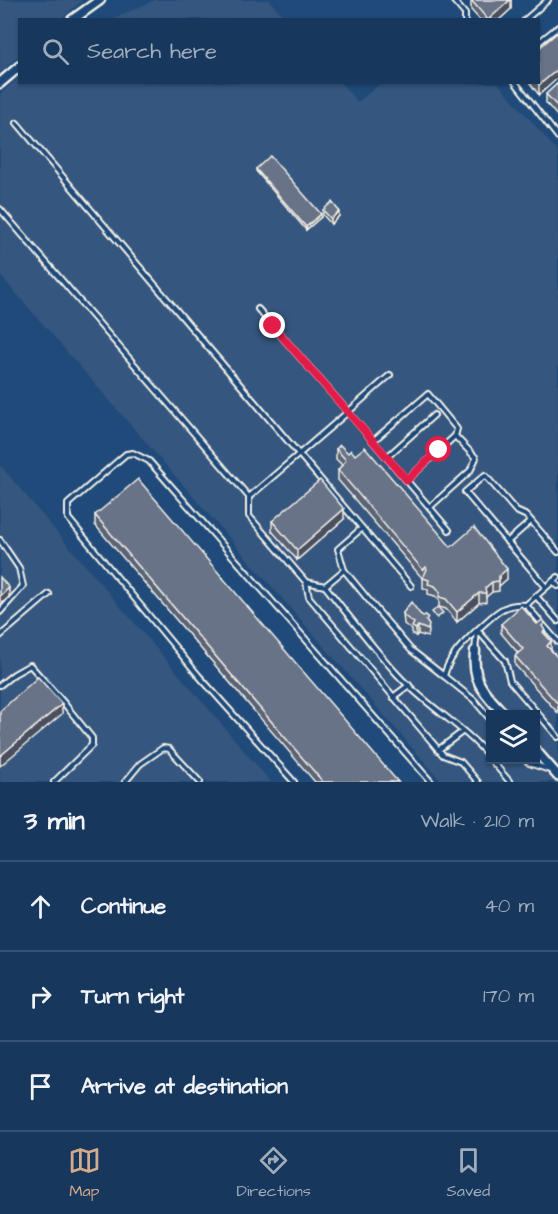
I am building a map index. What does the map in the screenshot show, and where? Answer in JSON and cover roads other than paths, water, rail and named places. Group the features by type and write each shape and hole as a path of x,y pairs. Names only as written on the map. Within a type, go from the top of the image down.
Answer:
{"street":[{"path":"75,18 100,0"},
{"path":"0,83 18,68"},
{"path":"475,651 474,664 478,683 501,710"},
{"path":"540,756 556,774"}],"lane":[{"path":"453,0 465,14 465,18"},
{"path":"527,18 548,0"},
{"path":"540,42 558,27"},
{"path":"517,84 558,137"},
{"path":"17,123 411,586"},
{"path":"0,209 249,497 249,516 306,582 309,597 438,750 443,755 461,762 478,782"},
{"path":"258,309 449,530"},
{"path":"249,497 390,375"},
{"path":"374,441 428,394 457,429 455,436 407,480"},
{"path":"387,457 434,415"},
{"path":"429,507 470,471 476,458 455,436"},
{"path":"294,782 192,668 68,518 68,504 126,454 133,453 149,461 431,782"},
{"path":"546,587 465,492 485,475 516,511 531,520 558,552"},
{"path":"507,542 531,520"},
{"path":"362,528 338,549 344,570 411,650 474,700 486,714"},
{"path":"0,540 19,568 23,585 0,612"},
{"path":"325,586 344,570"},
{"path":"526,605 558,577"},
{"path":"553,581 558,586"},
{"path":"306,582 325,586 398,675 462,732 476,741 486,753"},
{"path":"0,636 49,594"},
{"path":"536,596 558,621"},
{"path":"444,676 447,663 458,649 502,608 511,604 526,605 558,642"},
{"path":"475,651 477,630"},
{"path":"477,630 505,661 510,681 558,737"},
{"path":"0,686 24,666 30,665 92,738 92,745 54,782"},
{"path":"393,697 409,686"},
{"path":"438,750 462,732"},
{"path":"125,782 140,764 163,748 169,749 200,782"},
{"path":"495,764 510,782"},
{"path":"531,764 556,774"}]}
